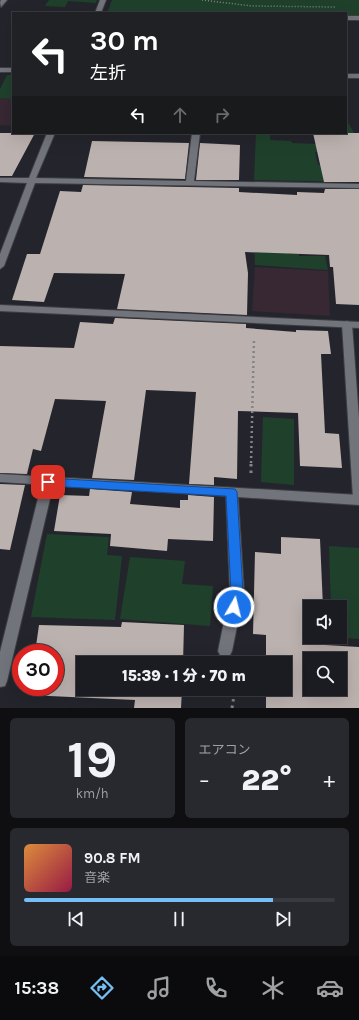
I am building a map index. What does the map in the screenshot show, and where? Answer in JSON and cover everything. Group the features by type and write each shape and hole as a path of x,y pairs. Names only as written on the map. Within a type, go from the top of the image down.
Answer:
{"street":[{"path":"98,12 103,0"},
{"path":"347,18 359,18"},
{"path":"0,70 12,70"},
{"path":"347,76 359,76"},
{"path":"0,266 30,182 51,134"},
{"path":"190,184 196,134"},
{"path":"0,180 30,182 359,186"},
{"path":"0,308 359,325"},
{"path":"0,478 359,499 347,324"},
{"path":"0,681 48,482"},
{"path":"225,651 237,592 232,492"}],"path":[{"path":"202,0 216,3 288,8 337,7"},
{"path":"250,493 254,320"},
{"path":"232,708 234,696"}],"shaded area":[{"path":"0,98 12,99 12,126 0,125"},
{"path":"255,267 328,271 330,316 252,311"}],"green space":[{"path":"49,0 97,0 96,3 68,1 65,7 45,6"},
{"path":"112,0 359,0 359,15 347,15 347,12 107,12"},
{"path":"7,75 12,75 12,99 0,98 0,89"},
{"path":"347,123 349,124 359,142 359,182 254,180 256,134 270,134 270,140 318,144 347,134","holes":["315,152 343,152 346,165 318,165"]},
{"path":"254,234 286,240 288,254 299,254 299,256 325,256 328,270 255,265"},
{"path":"263,417 294,419 294,485 261,482"},
{"path":"47,534 109,537 107,555 122,556 115,620 31,617"},
{"path":"329,546 359,548 359,639 347,638 347,600 331,600"},
{"path":"130,557 185,561 182,584 213,586 210,626 120,619"}],"building":[{"path":"0,133 34,134 12,176 0,176"},
{"path":"359,133 359,182 324,182 313,134"},
{"path":"92,141 189,143 185,179 84,177"},
{"path":"200,143 240,145 239,180 196,180"},
{"path":"83,185 239,188 239,192 297,195 297,192 324,193 325,189 359,189 359,305 336,304 333,267 330,267 329,255 245,252 248,273 247,315 117,309 125,274 54,273 44,302 12,300 27,254 40,254 60,191 81,192"},
{"path":"115,318 246,324 246,328 296,332 296,330 328,331 331,354 321,354 325,433 339,434 342,468 300,466 298,413 238,411 237,479 214,477 214,485 189,484 196,392 146,390 134,480 92,478 106,401 55,399 41,451 33,449 27,474 0,473 0,346 74,348 80,322 113,324"},
{"path":"0,484 25,485 10,550 0,549"},
{"path":"90,489 132,492 130,504 180,508 180,500 188,500 188,495 214,497 213,541 168,539 167,551 110,546 111,534 54,531 60,495 89,496"},
{"path":"281,537 320,539 323,600 303,600 303,644 359,647 359,708 266,708 266,696 292,696 292,656 266,656 266,635 253,634 255,552 281,554"},
{"path":"122,622 184,625 183,656 76,656 76,696 182,696 181,708 134,708 135,700 49,696 64,696 64,644 36,644 39,625 121,627"}],"route":[{"path":"48,482 232,492 237,592 234,607"}]}
